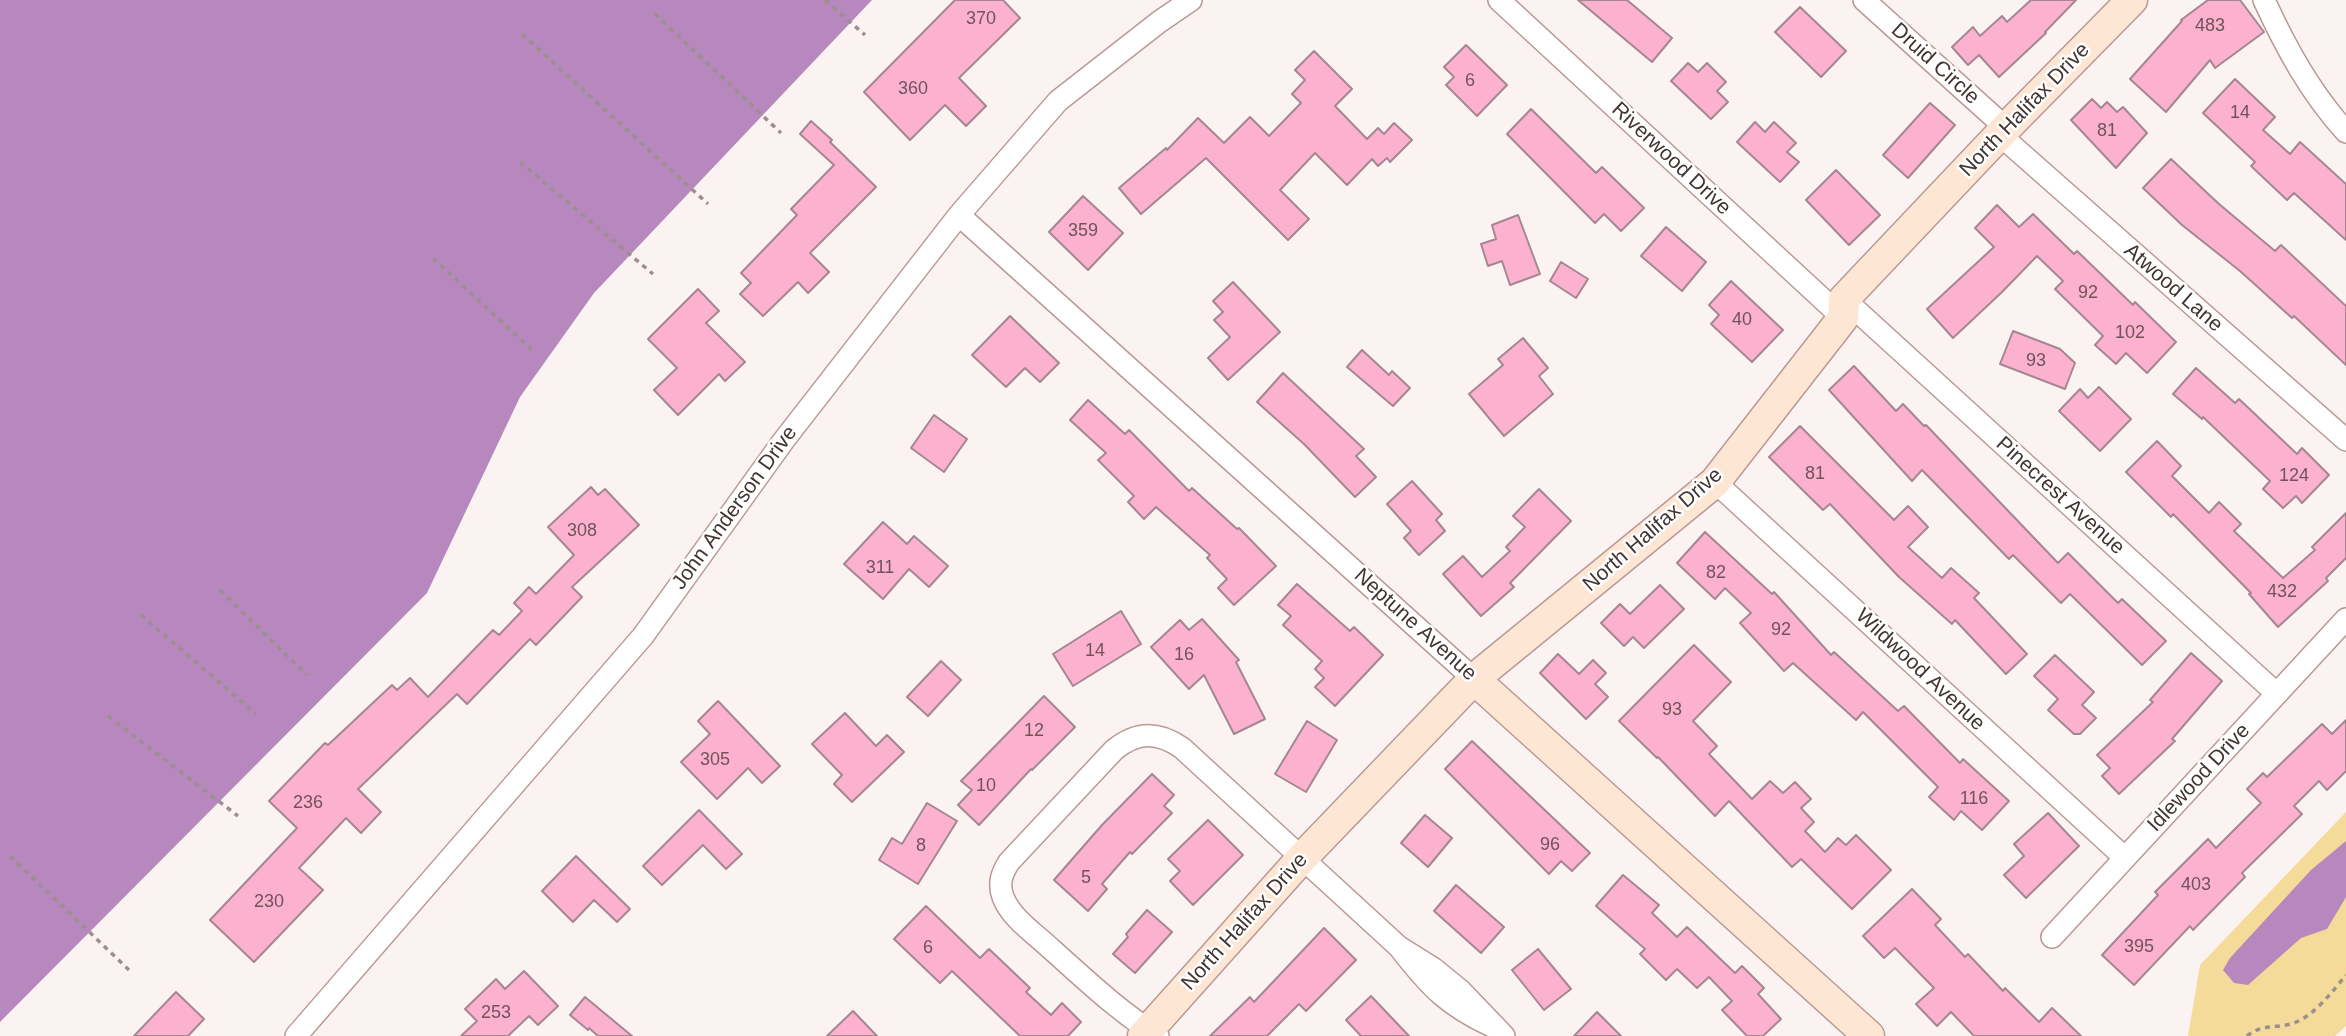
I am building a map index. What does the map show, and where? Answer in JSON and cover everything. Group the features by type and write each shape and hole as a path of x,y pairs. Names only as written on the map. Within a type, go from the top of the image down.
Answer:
{"street":[{"name":"John Anderson Drive","path":"296,1036 643,636 784,440 959,215 1058,101 1191,0"},
{"name":"Riverwood Drive","path":"1499,0 1843,308"},
{"name":"Druid Circle","path":"1864,0 2003,131"},
{"name":"North Halifax Drive","path":"1150,1034 1302,858 1474,679 1715,482 1843,308 2003,131 2132,0"},
{"path":"2264,0 2286,49 2324,108 2346,132"},
{"name":"Atwood Lane","path":"2003,131 2346,440"},
{"name":"Neptune Avenue","path":"959,215 1869,1036"},
{"name":"Pinecrest Avenue","path":"1843,308 2277,694"},
{"name":"Wildwood Avenue","path":"1715,482 2124,858"},
{"name":"Idlewood Drive","path":"2052,937 2346,619"},
{"path":"1150,1034 1123,1013 1011,910 1000,889 1000,880 1009,862 1114,750 1125,741 1147,734 1158,736 1182,748 1399,947 1434,969 1461,991 1499,1032"}],"path":[{"path":"825,0 865,35"},
{"path":"656,14 781,133"},
{"path":"522,34 708,204"},
{"path":"520,162 653,274"},
{"path":"433,258 533,351"},
{"path":"220,590 307,675"},
{"path":"141,615 256,714"},
{"path":"108,716 238,816"},
{"path":"10,856 129,970"},
{"path":"2247,1036 2266,1026 2302,1019 2321,1003 2346,975"}],"shaded area":[{"path":"0,0 872,0 594,293 520,397 427,593 0,1022"},
{"path":"2346,812 2346,1026 2335,1036 2188,1036 2200,965"},
{"path":"2346,841 2346,897 2327,929 2301,938 2248,985 2234,983 2223,970 2230,958 2311,870"}],"building":[{"path":"955,0 1003,0 1020,18 959,78 986,106 966,126 945,105 910,140 864,92"},
{"path":"1578,0 1627,0 1672,38 1652,62"},
{"path":"2031,0 2076,0 2046,33 1999,77 1979,55 1968,65 1952,47 1973,27 1980,36 2002,16 2007,22"},
{"path":"2208,0 2240,0 2264,32 2215,68 2210,60 2166,112 2130,79 2181,20"},
{"path":"1800,7 1846,51 1821,77 1775,32"},
{"path":"1466,45 1507,85 1477,116 1446,85 1454,77 1444,67"},
{"path":"1314,51 1352,89 1335,106 1367,139 1378,128 1384,134 1394,123 1412,140 1390,162 1387,158 1378,166 1372,159 1347,185 1315,153 1280,190 1309,219 1288,240 1206,158 1141,214 1119,188 1166,148 1167,150 1198,118 1224,143 1250,117 1269,136 1301,103 1292,94 1305,80 1295,70"},
{"path":"1688,63 1698,72 1707,63 1726,82 1717,91 1728,102 1711,119 1671,81"},
{"path":"2235,79 2275,117 2263,130 2290,154 2300,142 2346,184 2346,240 2294,193 2287,200 2251,166 2255,162 2203,113"},
{"path":"2092,99 2101,108 2107,102 2117,112 2123,107 2147,133 2116,168 2071,120"},
{"path":"1930,103 1955,125 1908,178 1883,155"},
{"path":"1531,109 1596,173 1602,167 1644,208 1621,231 1604,214 1595,223 1507,134"},
{"path":"811,121 876,187 810,253 829,272 808,293 798,282 763,316 740,294 751,283 741,273 797,215 791,209 834,165 800,134"},
{"path":"1755,122 1765,132 1774,122 1796,143 1787,152 1799,162 1780,182 1737,142"},
{"path":"2171,159 2275,251 2281,245 2346,306 2346,365 2294,316 2292,318 2240,271 2182,225 2143,188"},
{"path":"1836,170 1880,215 1849,245 1806,200"},
{"path":"1083,196 1123,233 1088,270 1049,232"},
{"path":"1997,205 2019,227 2033,214 2074,254 2077,251 2133,305 2135,302 2176,342 2147,373 2126,353 2116,364 2095,345 2103,336 2055,289 2063,281 2037,256 1953,338 1927,309 1994,247 1975,228"},
{"path":"1518,215 1540,274 1510,285 1502,261 1488,266 1481,244 1496,239 1492,225"},
{"path":"1666,227 1706,262 1682,291 1641,256"},
{"path":"1561,262 1588,279 1576,298 1550,281"},
{"path":"1731,281 1783,330 1752,362 1711,324 1719,315 1709,305"},
{"path":"1233,282 1280,332 1228,380 1208,358 1230,337 1214,320 1223,312 1213,301"},
{"path":"698,289 719,311 706,323 745,362 725,381 719,374 678,415 654,390 677,368 648,339"},
{"path":"1010,316 1059,363 1040,382 1025,368 1006,387 972,355"},
{"path":"2013,331 2060,349 2075,363 2065,389 2000,364"},
{"path":"1523,338 1548,368 1539,376 1553,394 1504,436 1469,394 1503,365 1498,359"},
{"path":"1362,350 1389,375 1392,371 1410,388 1393,406 1347,367"},
{"path":"1854,366 1896,411 1903,404 1926,425 2058,563 2068,553 2118,603 2122,599 2166,641 2142,665 2070,594 2061,603 2013,555 2009,559 1922,470 1912,481 1829,390"},
{"path":"2196,368 2235,403 2239,399 2297,454 2302,448 2329,475 2302,503 2296,496 2283,508 2263,489 2270,481 2203,417 2202,419 2173,394"},
{"path":"1283,373 1364,449 1356,456 1376,477 1355,497 1304,444 1257,402"},
{"path":"2099,387 2131,419 2100,451 2059,411 2080,389 2088,398"},
{"path":"1088,400 1125,434 1129,430 1189,491 1192,488 1239,528 1276,566 1234,605 1218,588 1227,579 1207,558 1210,555 1156,507 1144,519 1128,502 1134,496 1098,460 1106,453 1070,420"},
{"path":"934,415 967,439 944,472 911,448"},
{"path":"1800,426 1894,520 1908,506 1928,527 1908,547 1942,578 1951,568 1979,593 1974,598 2027,654 2006,674 1955,620 1952,624 1899,577 1830,504 1823,510 1769,457"},
{"path":"2157,441 2181,466 2172,476 2209,513 2219,502 2241,524 2234,531 2283,578 2315,550 2312,547 2346,513 2346,558 2326,578 2328,581 2278,627 2249,594 2251,593 2173,514 2171,517 2126,472"},
{"path":"1412,481 1442,514 1436,520 1445,531 1419,555 1404,538 1411,531 1387,504"},
{"path":"591,487 598,495 605,489 639,525 572,587 582,597 536,645 530,639 467,704 457,694 358,789 381,812 361,833 346,818 299,868 323,890 254,962 210,920 297,828 269,801 325,743 328,745 392,685 397,690 410,678 428,697 493,630 499,635 522,611 514,603 529,587 536,594 574,555 548,527"},
{"path":"1539,489 1571,521 1510,583 1514,587 1481,616 1443,574 1463,556 1482,577 1510,551 1506,547 1525,527 1513,516"},
{"path":"883,522 907,544 914,536 948,566 929,587 909,569 883,599 844,564"},
{"path":"1705,532 1772,594 1774,592 1831,655 1834,652 1898,711 1904,706 1960,763 1963,759 2009,801 1982,830 1961,811 1954,820 1929,797 1938,787 1863,712 1856,720 1793,663 1784,671 1740,623 1751,613 1725,588 1715,599 1677,563"},
{"path":"1297,584 1350,631 1354,627 1383,655 1335,706 1315,687 1324,678 1315,669 1322,661 1283,625 1291,616 1278,605"},
{"path":"1660,585 1684,609 1644,648 1633,637 1624,646 1601,623 1620,604 1630,614"},
{"path":"1121,611 1141,644 1073,686 1053,654"},
{"path":"1202,619 1239,660 1236,662 1265,719 1234,734 1204,675 1189,689 1151,647 1180,620 1189,630"},
{"path":"1694,645 1731,682 1693,721 1717,746 1709,754 1752,799 1770,781 1783,793 1795,782 1811,799 1801,808 1814,822 1805,831 1825,852 1838,838 1846,845 1856,835 1891,870 1852,909 1801,859 1792,867 1729,801 1715,816 1619,721"},
{"path":"2191,653 2222,681 2172,739 2175,741 2119,794 2102,776 2110,768 2097,755 2153,702 2150,700"},
{"path":"1558,654 1579,674 1593,660 1606,673 1595,684 1608,697 1586,719 1540,673"},
{"path":"2055,655 2094,692 2082,705 2096,718 2080,734 2074,734 2048,710 2058,699 2034,676"},
{"path":"941,661 961,680 928,716 907,697"},
{"path":"1044,696 1075,727 979,825 958,805 972,790 961,781"},
{"path":"718,701 780,766 762,783 748,768 717,799 681,762 710,734 698,721"},
{"path":"845,713 876,746 887,735 904,752 852,802 834,784 842,775 812,744"},
{"path":"2346,720 2346,771 2327,790 2319,781 2294,806 2302,814 2242,873 2245,877 2193,930 2190,926 2134,985 2102,955 2158,895 2155,892 2208,839 2216,848 2261,803 2247,789 2263,773 2267,777 2322,724 2332,734"},
{"path":"1307,721 1337,740 1306,792 1275,774"},
{"path":"1472,741 1590,853 1572,871 1561,861 1549,874 1445,769"},
{"path":"1152,774 1174,795 1164,806 1172,813 1132,854 1130,852 1102,884 1107,889 1088,911 1054,880"},
{"path":"927,803 957,821 918,884 879,860 892,838 902,844"},
{"path":"699,810 742,854 726,869 703,845 662,885 643,866"},
{"path":"2048,813 2079,846 2026,898 2004,875 2024,856 2014,844"},
{"path":"1425,815 1452,838 1428,867 1401,843"},
{"path":"1208,820 1243,855 1193,905 1170,881 1180,871 1168,859"},
{"path":"576,856 630,909 617,922 594,900 573,922 542,891"},
{"path":"1623,875 1659,905 1652,913 1677,937 1687,927 1735,973 1742,966 1764,988 1758,994 1781,1019 1763,1036 1747,1036 1722,1010 1732,1001 1709,977 1697,988 1677,969 1666,980 1640,954 1645,949 1596,906"},
{"path":"1456,885 1504,927 1481,953 1434,911"},
{"path":"1912,889 1941,919 1935,925 1965,957 1968,954 2003,991 2005,988 2039,1022 2052,1008 2081,1036 1974,1036 1951,1012 1937,1026 1916,1004 1934,988 1895,948 1884,958 1863,936"},
{"path":"926,906 980,958 989,949 1030,988 1026,992 1051,1015 1062,1003 1081,1022 1068,1036 1020,1036 952,971 940,983 894,939"},
{"path":"1147,910 1172,932 1135,973 1113,954"},
{"path":"1324,928 1356,960 1306,1011 1299,1004 1267,1036 1210,1036 1250,997 1254,1002"},
{"path":"1538,949 1571,989 1544,1010 1512,970"},
{"path":"524,971 558,1006 538,1025 529,1016 508,1036 461,1036 477,1021 465,1009 496,979 505,989"},
{"path":"176,992 204,1019 188,1036 134,1036"},
{"path":"1371,996 1409,1036 1361,1036 1346,1020"},
{"path":"585,997 632,1036 598,1036 589,1028 588,1030 570,1015"},
{"path":"853,1011 877,1036 827,1036"},
{"path":"1597,1012 1621,1036 1574,1036"}]}
